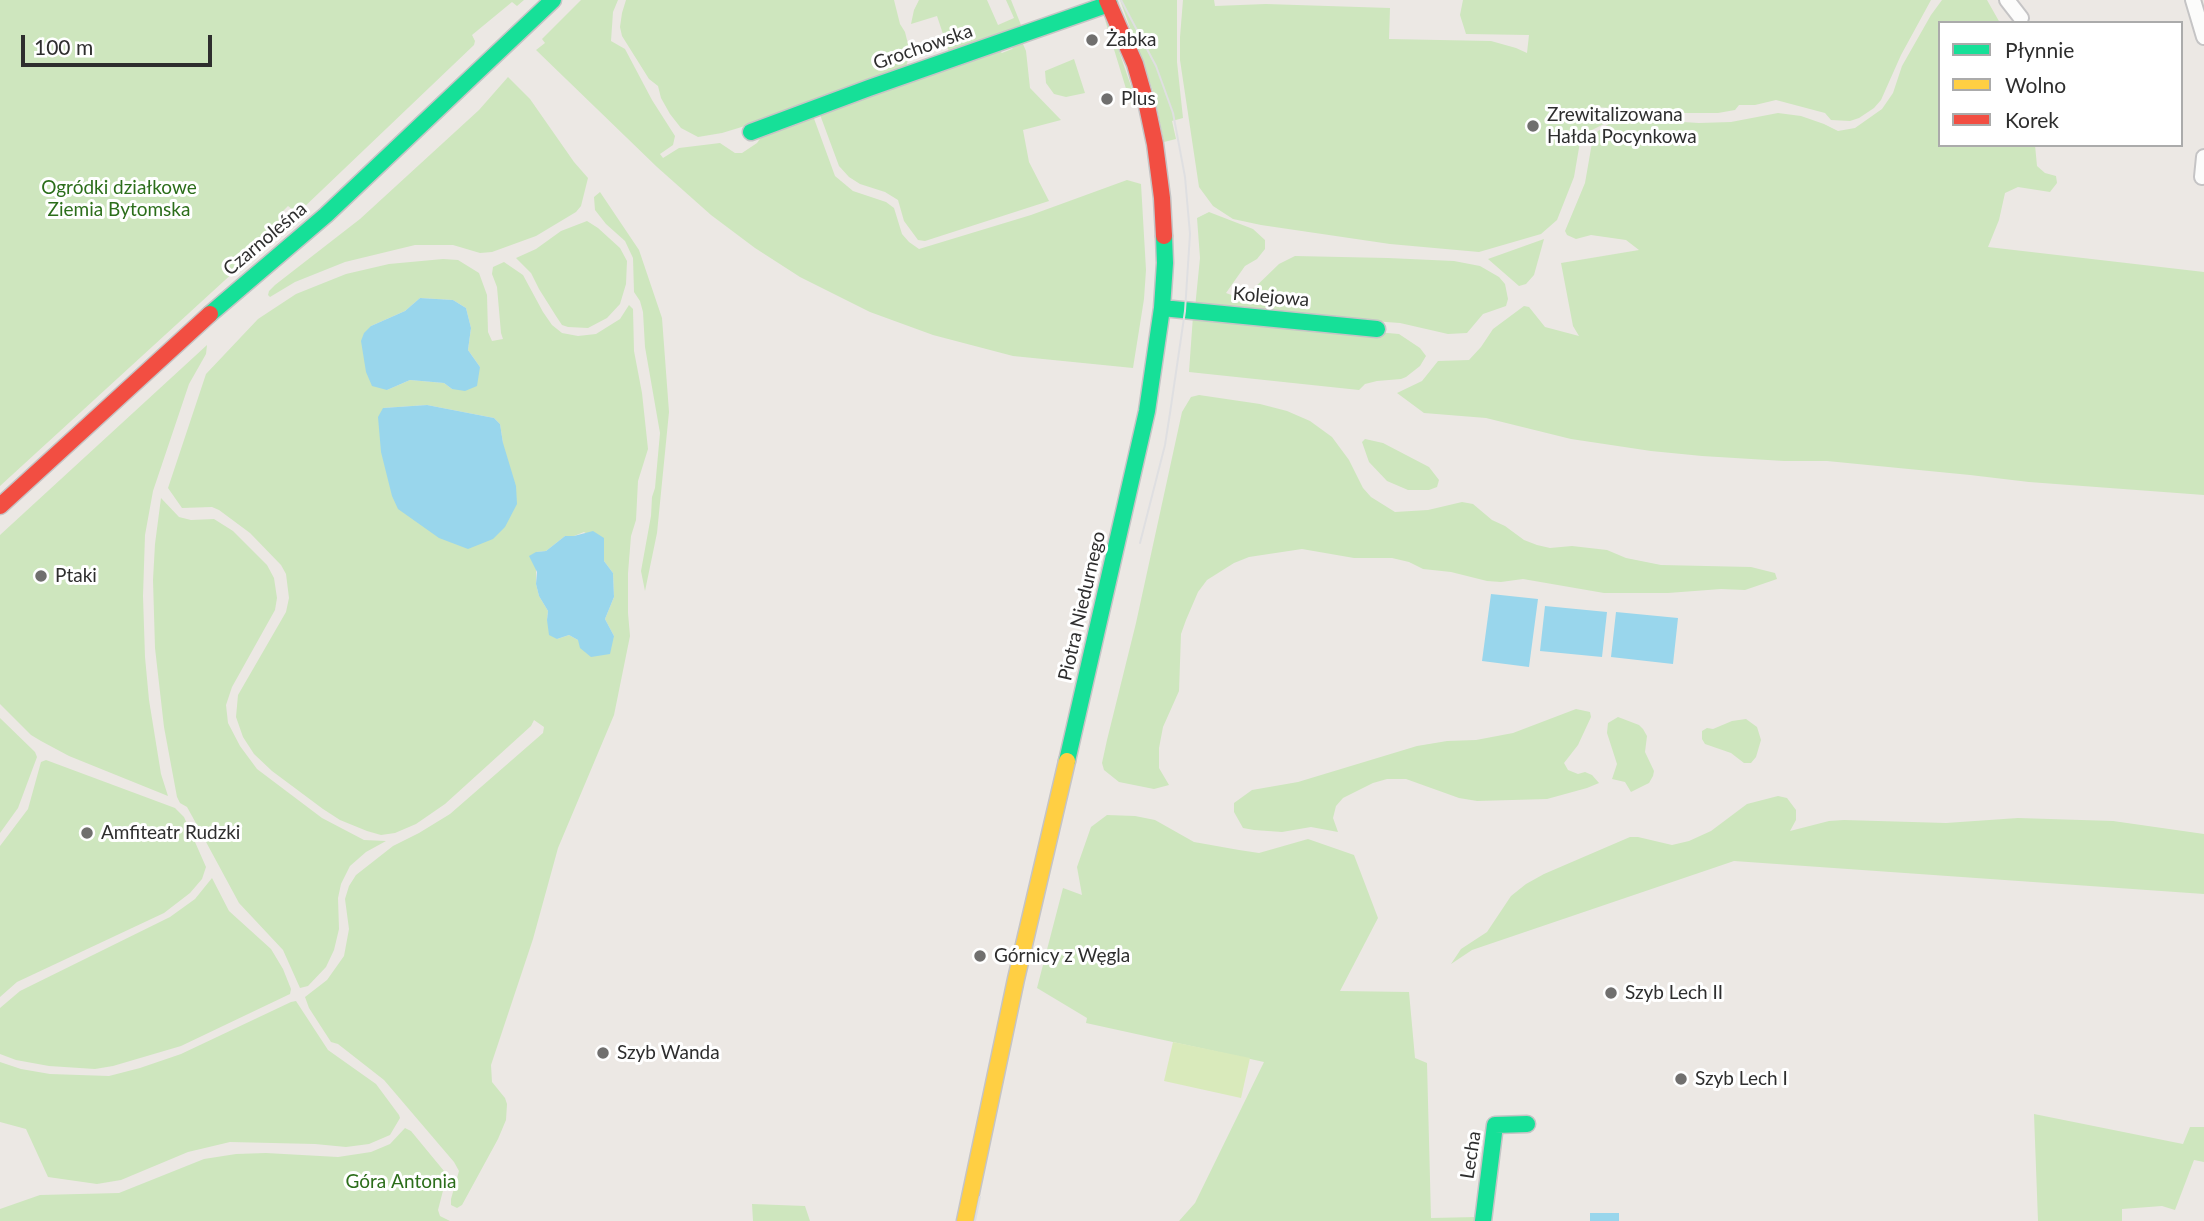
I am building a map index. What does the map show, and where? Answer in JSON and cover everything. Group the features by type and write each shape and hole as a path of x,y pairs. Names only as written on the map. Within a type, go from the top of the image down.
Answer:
{"street":[{"name":"Czarnoleśna","path":"0,506 235,291 326,215 553,0"},
{"path":"2007,0 2021,18"},
{"path":"2193,0 2204,37"},
{"name":"Grochowska","path":"751,132 1108,2"},
{"name":"Piotra Niedurnego","path":"965,1221 1016,979 1147,411 1162,308 1165,263 1162,198 1155,144 1135,64 1108,2"},
{"path":"2202,177 2204,158"},
{"name":"Kolejowa","path":"1162,308 1377,329"},
{"name":"Lecha","path":"1483,1221 1495,1125 1527,1124"}],"green space":[{"name":"Ogródki działkowe Ziemia Bytomska","path":"0,0 524,0 517,6 512,2 472,35 474,45 300,211 296,212 288,206 281,213 285,223 283,227 0,486"},
{"path":"581,0 618,0 613,12 611,41 625,49 675,136 673,145 660,154 663,158 679,148 720,143 735,153 742,153 757,143 767,129 812,113 835,176 853,191 886,202 894,208 902,234 919,249 1031,215 1127,180 1141,184 1146,270 1133,368 1013,356 933,335 870,312 800,277 755,248 711,215 657,167 536,50 545,43 542,39"},
{"path":"626,0 894,0 910,52 905,71 791,112 722,133 698,137 681,128 670,114 658,86 649,79 622,36 620,27"},
{"path":"919,0 987,0 998,25 1014,18 1006,0 1011,0 1023,30 950,55 937,16 911,24"},
{"path":"1120,0 1177,0 1177,62 1183,118 1172,121 1176,139 1164,142 1154,94"},
{"path":"1183,0 1214,0 1215,6 1266,4 1390,8 1389,39 1491,41 1527,53 1529,35 1466,34 1460,15 1463,0 1931,0 1901,55 1881,100 1874,108 1850,121 1831,120 1825,113 1776,100 1755,105 1739,105 1735,110 1718,113 1675,113 1596,107 1610,121 1592,130 1580,142 1574,177 1557,220 1541,234 1479,252 1390,244 1261,225 1233,219 1213,206 1199,187 1180,60"},
{"path":"1942,0 1987,0 1999,21 1938,21 1938,147 2035,147 2037,166 2045,173 2056,176 2057,183 2050,192 2018,187 2005,193 1999,220 1988,247 2204,272 2204,495 2029,482 1827,461 1784,461 1651,451 1571,439 1486,418 1424,413 1397,393 1422,381 1438,361 1469,360 1493,329 1524,306 1529,307 1545,327 1579,336 1573,326 1561,263 1639,250 1626,240 1591,235 1576,239 1565,231 1585,183 1593,137 1598,131 1610,123 1618,122 1731,122 1778,113 1801,116 1838,131 1855,128 1882,109 1893,93 1902,66"},
{"path":"1105,20 1110,25 1133,92 1136,102 1131,105"},
{"path":"1016,43 1023,44 1026,51 1030,88 1061,120 1023,130 1029,162 1049,201 925,241 918,240 904,221 898,200 885,192 860,184 839,166 819,112 997,49 1002,53 1012,49"},
{"path":"1074,59 1085,93 1066,97 1054,94 1046,83 1045,71"},
{"path":"508,77 530,99 588,178 581,206 576,212 536,236 492,252 480,253 453,245 415,245 345,262 295,282 270,297 268,295 275,285 360,219 479,110"},
{"path":"600,192 639,250 662,318 669,412 657,533 645,591 641,571 655,488 660,433 645,347 643,312 634,292 633,258 625,241 595,210 594,197"},
{"path":"1209,212 1253,229 1265,240 1265,249 1257,259 1245,266 1226,293 1237,297 1248,294 1279,264 1295,256 1388,258 1454,261 1480,266 1499,277 1505,284 1508,299 1506,306 1483,314 1467,333 1448,334 1400,323 1195,308 1200,258 1197,218"},
{"path":"587,221 620,248 627,261 626,284 620,304 607,318 588,328 568,327 562,325 531,273 516,258 536,249 561,231"},
{"path":"1544,239 1534,275 1526,284 1519,286 1488,259"},
{"path":"458,260 479,273 487,295 488,332 492,341 503,339 497,287 492,274 493,267 504,262 523,275 543,312 562,333 578,336 596,334 620,319 629,305 633,309 634,351 648,449 638,481 636,520 631,536 628,573 630,636 614,715 558,848 533,939 491,1065 492,1082 507,1104 506,1120 462,1205 457,1208 451,1205 459,1171 454,1162 384,1080 338,1044 331,1042 305,997 327,980 344,956 349,929 345,899 356,875 393,846 450,814 543,733 544,727 534,720 531,726 445,804 416,824 395,833 381,835 340,820 272,771 254,754 243,737 236,717 238,695 286,612 289,598 286,574 281,565 250,533 219,510 212,507 182,508 168,488 206,374 258,319 296,294 346,274 389,264","holes":["420,298 453,300 466,308 471,328 468,350 480,367 452,389 444,383 410,380 387,390 371,326 405,311","427,405 494,418 500,424 503,443 383,408","584,532 603,545 604,561 613,573 614,597 605,619 614,636 578,640 569,635 557,639 547,620 548,611 539,596 536,584 536,552 546,551 565,536"]},
{"path":"1193,316 1399,334 1420,348 1426,356 1420,366 1406,377 1365,384 1359,390 1189,372"},
{"path":"207,345 206,354 189,384 153,491 145,535 145,657 161,774 168,796 69,756 41,741 31,735 0,704 0,535"},
{"path":"1199,395 1260,404 1310,421 1332,437 1371,497 1395,512 1428,510 1462,502 1473,504 1492,520 1537,545 1607,550 1626,558 1661,565 1751,567 1775,573 1777,579 1745,590 1604,593 1523,579 1487,581 1451,572 1423,569 1392,558 1354,558 1302,549 1249,557 1207,580 1198,592 1181,634 1179,691 1163,727 1159,748 1159,768 1169,785 1154,789 1119,782 1104,770 1102,763 1182,412 1191,397"},
{"path":"1365,439 1383,443 1429,467 1439,480 1437,487 1429,490 1408,490 1387,481 1369,462 1362,442"},
{"path":"161,498 179,517 191,520 214,519 233,531 267,565 274,578 277,598 275,610 232,687 226,705 228,723 240,746 257,769 322,818 364,840 386,841 366,852 350,866 341,884 338,898 339,929 334,950 326,967 308,986 300,988 283,950 239,903 187,807 180,803 177,797 164,727 155,648 153,580"},
{"path":"1576,709 1590,712 1591,717 1578,745 1564,763 1568,770 1578,774 1585,772 1599,783 1587,788 1547,799 1477,801 1459,798 1406,779 1387,779 1343,798 1336,806 1333,818 1338,832 1311,827 1282,832 1243,828 1234,812 1234,803 1252,790 1298,782 1417,746 1513,733"},
{"path":"1618,717 1643,729 1647,736 1645,752 1654,771 1649,783 1631,792 1625,782 1612,779 1617,764 1607,733 1608,723"},
{"path":"0,718 37,757 18,808 0,833"},
{"path":"1746,719 1757,727 1761,740 1756,757 1751,763 1744,763 1731,753 1705,744 1702,739 1702,731 1707,728 1713,729 1732,721"},
{"path":"46,760 175,808 184,817 206,867 202,879 190,893 164,913 17,982 0,997 0,846 28,809 41,762"},
{"path":"1778,796 1787,798 1796,810 1796,820 1790,831 1844,820 1946,823 2018,818 2113,821 2204,834 2204,894 1734,861 1472,950 1451,964 1461,949 1487,932 1511,896 1544,874 1630,837 1672,845 1689,841 1711,831 1747,804"},
{"path":"1107,815 1155,820 1194,842 1239,850 1259,853 1308,839 1354,855 1378,918 1340,991 1409,992 1415,1058 1427,1063 1431,1218 1477,1217 1477,1221 1179,1221 1195,1203 1264,1062 1086,1023 1087,1018 1037,988 1063,888 1082,895 1077,867 1091,827"},
{"path":"212,878 229,911 271,949 283,969 291,989 290,994 181,1046 113,1066 95,1069 49,1066 0,1054 0,1008 20,991 170,917 195,899"},
{"path":"296,1001 328,1050 376,1084 399,1115 400,1118 390,1135 369,1144 346,1147 230,1142 188,1152 121,1180 97,1184 48,1177 26,1129 0,1122 0,1062 50,1074 109,1076 181,1054"},
{"path":"1173,1042 1250,1058 1241,1098 1164,1081"},
{"path":"2034,1114 2183,1144 2190,1127 2204,1127 2204,1162 2194,1160 2175,1210 2162,1206 2122,1209 2122,1221 2038,1221"},
{"name":"Góra Antonia","path":"405,1128 411,1131 444,1171 446,1179 438,1210 440,1216 450,1221 0,1221 0,1209 40,1195 119,1193 204,1159 236,1154 338,1157 371,1152 390,1144"},
{"path":"752,1204 805,1206 810,1221 753,1221"}],"water":[{"path":"420,298 453,300 466,308 471,328 468,350 480,367 477,386 465,391 452,389 444,383 410,380 387,390 372,386 366,372 361,341 364,333 371,326 405,311"},
{"path":"427,405 494,418 500,424 516,486 517,504 505,527 493,539 468,549 439,538 398,509 392,496 381,452 378,417 383,408"},
{"path":"593,531 604,538 604,561 613,573 614,597 605,619 614,636 610,654 591,657 580,648 578,640 569,635 557,639 549,635 548,611 539,596 537,572 529,556 546,551 565,536"},
{"path":"1491,594 1538,599 1529,667 1482,661"},
{"path":"1545,606 1607,612 1602,657 1540,651"},
{"path":"1616,612 1678,618 1673,664 1611,657"},
{"path":"1590,1213 1619,1213 1619,1221 1590,1221"}],"tram line":[{"path":"1121,0 1156,66 1173,113 1185,177 1190,234 1185,311 1165,445 1140,543"},
{"path":"975,1221 980,1197"}],"traffic: fast":[{"path":"210,314 326,215 553,0"},
{"path":"751,132 1109,4"},
{"path":"1067,761 1147,411 1162,308 1164,236"},
{"path":"1162,308 1377,329"},
{"path":"1483,1221 1495,1125 1527,1124"}],"traffic: slow":[{"path":"965,1221 1016,979 1067,761"}],"traffic: jam":[{"path":"1107,0 1135,64 1147,106 1155,144 1164,236"},
{"path":"0,506 210,314"}],"place":[{"name":"Żabka","path":"1092,40"},
{"name":"Plus","path":"1107,99"},
{"name":"Zrewitalizowana Hałda Pocynkowa","path":"1533,126"},
{"name":"Ptaki","path":"41,576"},
{"name":"Amfiteatr Rudzki","path":"87,833"},
{"name":"Górnicy z Węgla","path":"980,956"},
{"name":"Szyb Lech II","path":"1611,993"},
{"name":"Szyb Wanda","path":"603,1053"},
{"name":"Szyb Lech I","path":"1681,1079"}]}
